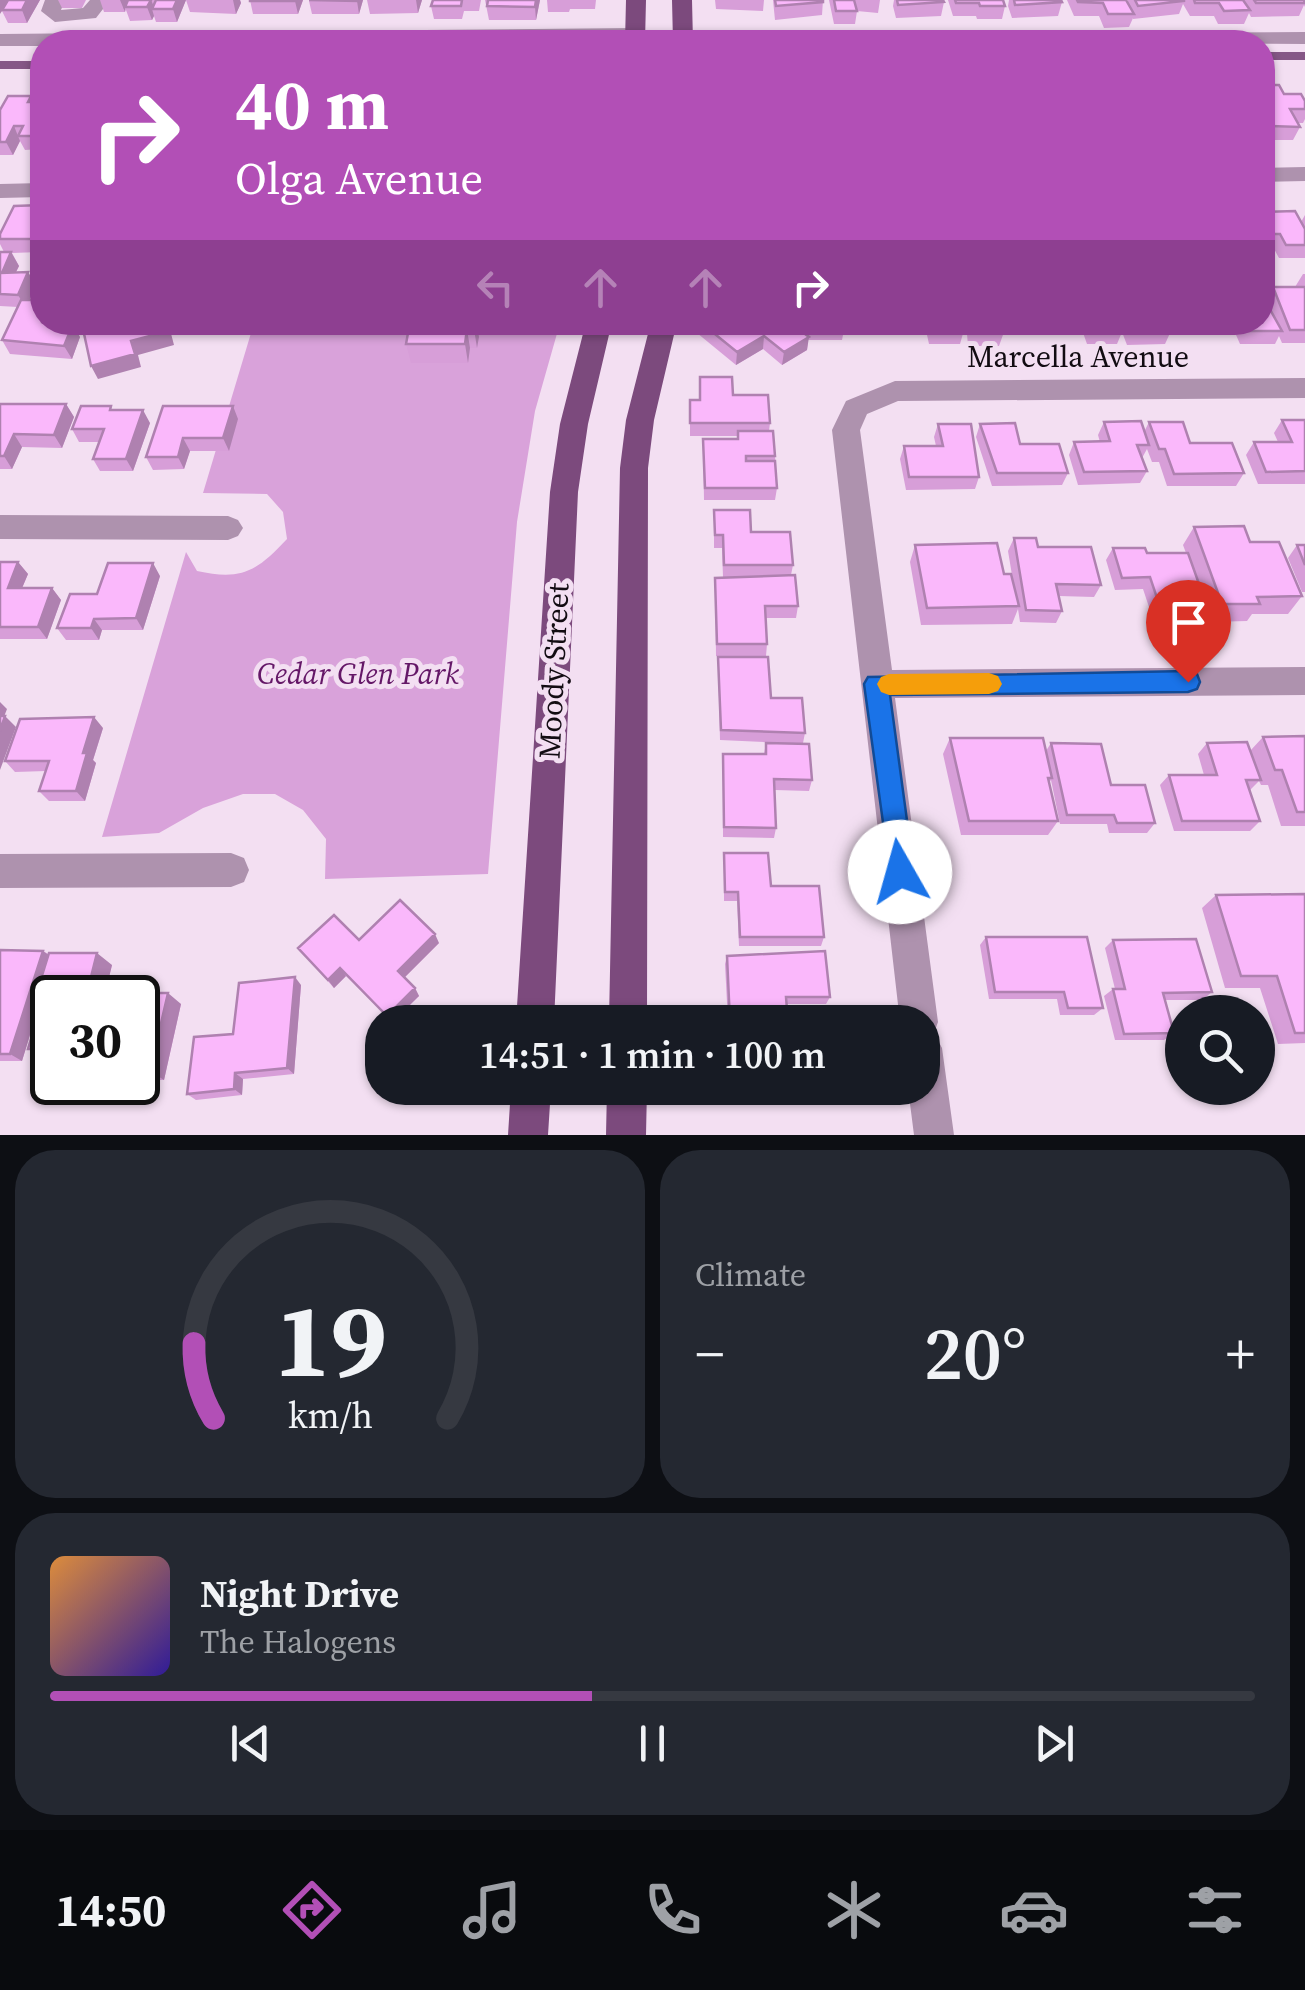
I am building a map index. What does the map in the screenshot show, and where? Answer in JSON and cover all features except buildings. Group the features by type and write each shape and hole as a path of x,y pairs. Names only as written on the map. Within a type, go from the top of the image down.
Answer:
{"main road":[{"path":"635,30 636,0"},
{"path":"682,0 683,30"},
{"name":"Moody Street","path":"536,1005 564,492 574,424 597,335"},
{"path":"628,1005 634,468 640,420 661,335"},
{"path":"528,1135 530,1105"},
{"path":"626,1135 627,1105"}],"street":[{"path":"55,0 51,11 54,16 66,18 89,14 100,0"},
{"path":"1275,38 1305,38"},
{"path":"0,40 30,40"},
{"path":"1275,174 1305,174"},
{"path":"0,191 30,190"},
{"name":"Marcella Avenue","path":"876,684 846,430 856,408 895,391 1305,388"},
{"path":"0,527 228,528"},
{"path":"917,1005 876,684 1305,681"},
{"path":"0,871 230,870"},
{"path":"930,1105 934,1135"}],"green space":[{"name":"Cedar Glen Park","path":"250,335 557,335 535,411 517,522 488,874 325,879 326,839 303,810 275,794 243,794 203,808 159,833 102,837 186,552 197,571 237,574 267,559 287,539 283,512 267,494 203,493"}],"waterway":[{"path":"1275,56 1305,56"},
{"path":"0,65 30,65"}],"slow traffic":[{"path":"889,684 989,684"}],"route":[{"path":"900,872 876,684 1188,682"}]}
